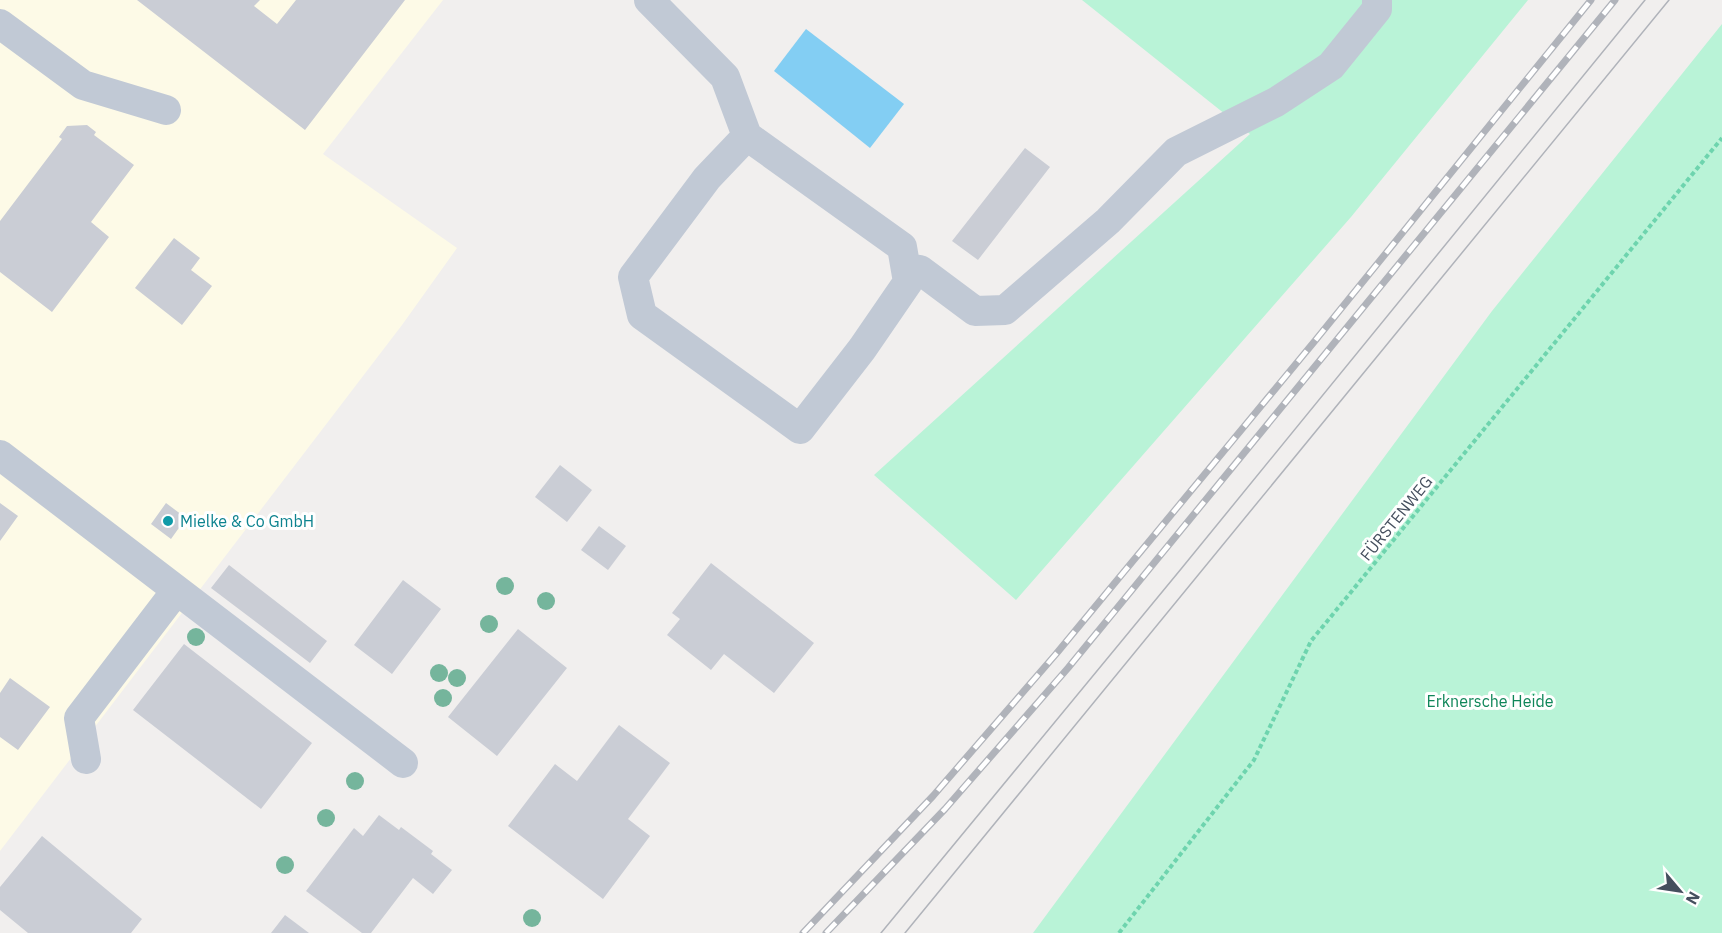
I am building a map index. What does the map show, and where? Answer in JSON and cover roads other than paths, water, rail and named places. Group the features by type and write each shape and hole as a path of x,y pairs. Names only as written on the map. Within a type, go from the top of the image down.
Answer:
{"street":[{"path":"648,0 725,77 747,136 902,247 908,282 800,429 642,315 633,277 707,178 747,136"},
{"path":"906,268 920,270 975,311 1005,310 1108,221 1176,152 1276,102 1331,66 1377,9 1377,0"},
{"path":"0,24 83,85 166,110"},
{"path":"0,455 404,763"},
{"path":"86,759 79,718 176,591"}],"water":[{"path":"806,29 904,104 870,148 774,71"}],"tram line":[{"path":"881,933 1645,0"},
{"path":"905,933 1669,0"}],"railway":[{"path":"803,933 933,796 1056,654 1314,342 1591,0"},
{"path":"826,933 945,809 1068,668 1615,0"}],"place":[{"name":"Mielke & Co GmbH","path":"168,521"}],"park label":[{"name":"Erknersche Heide","path":"1490,701"}]}
